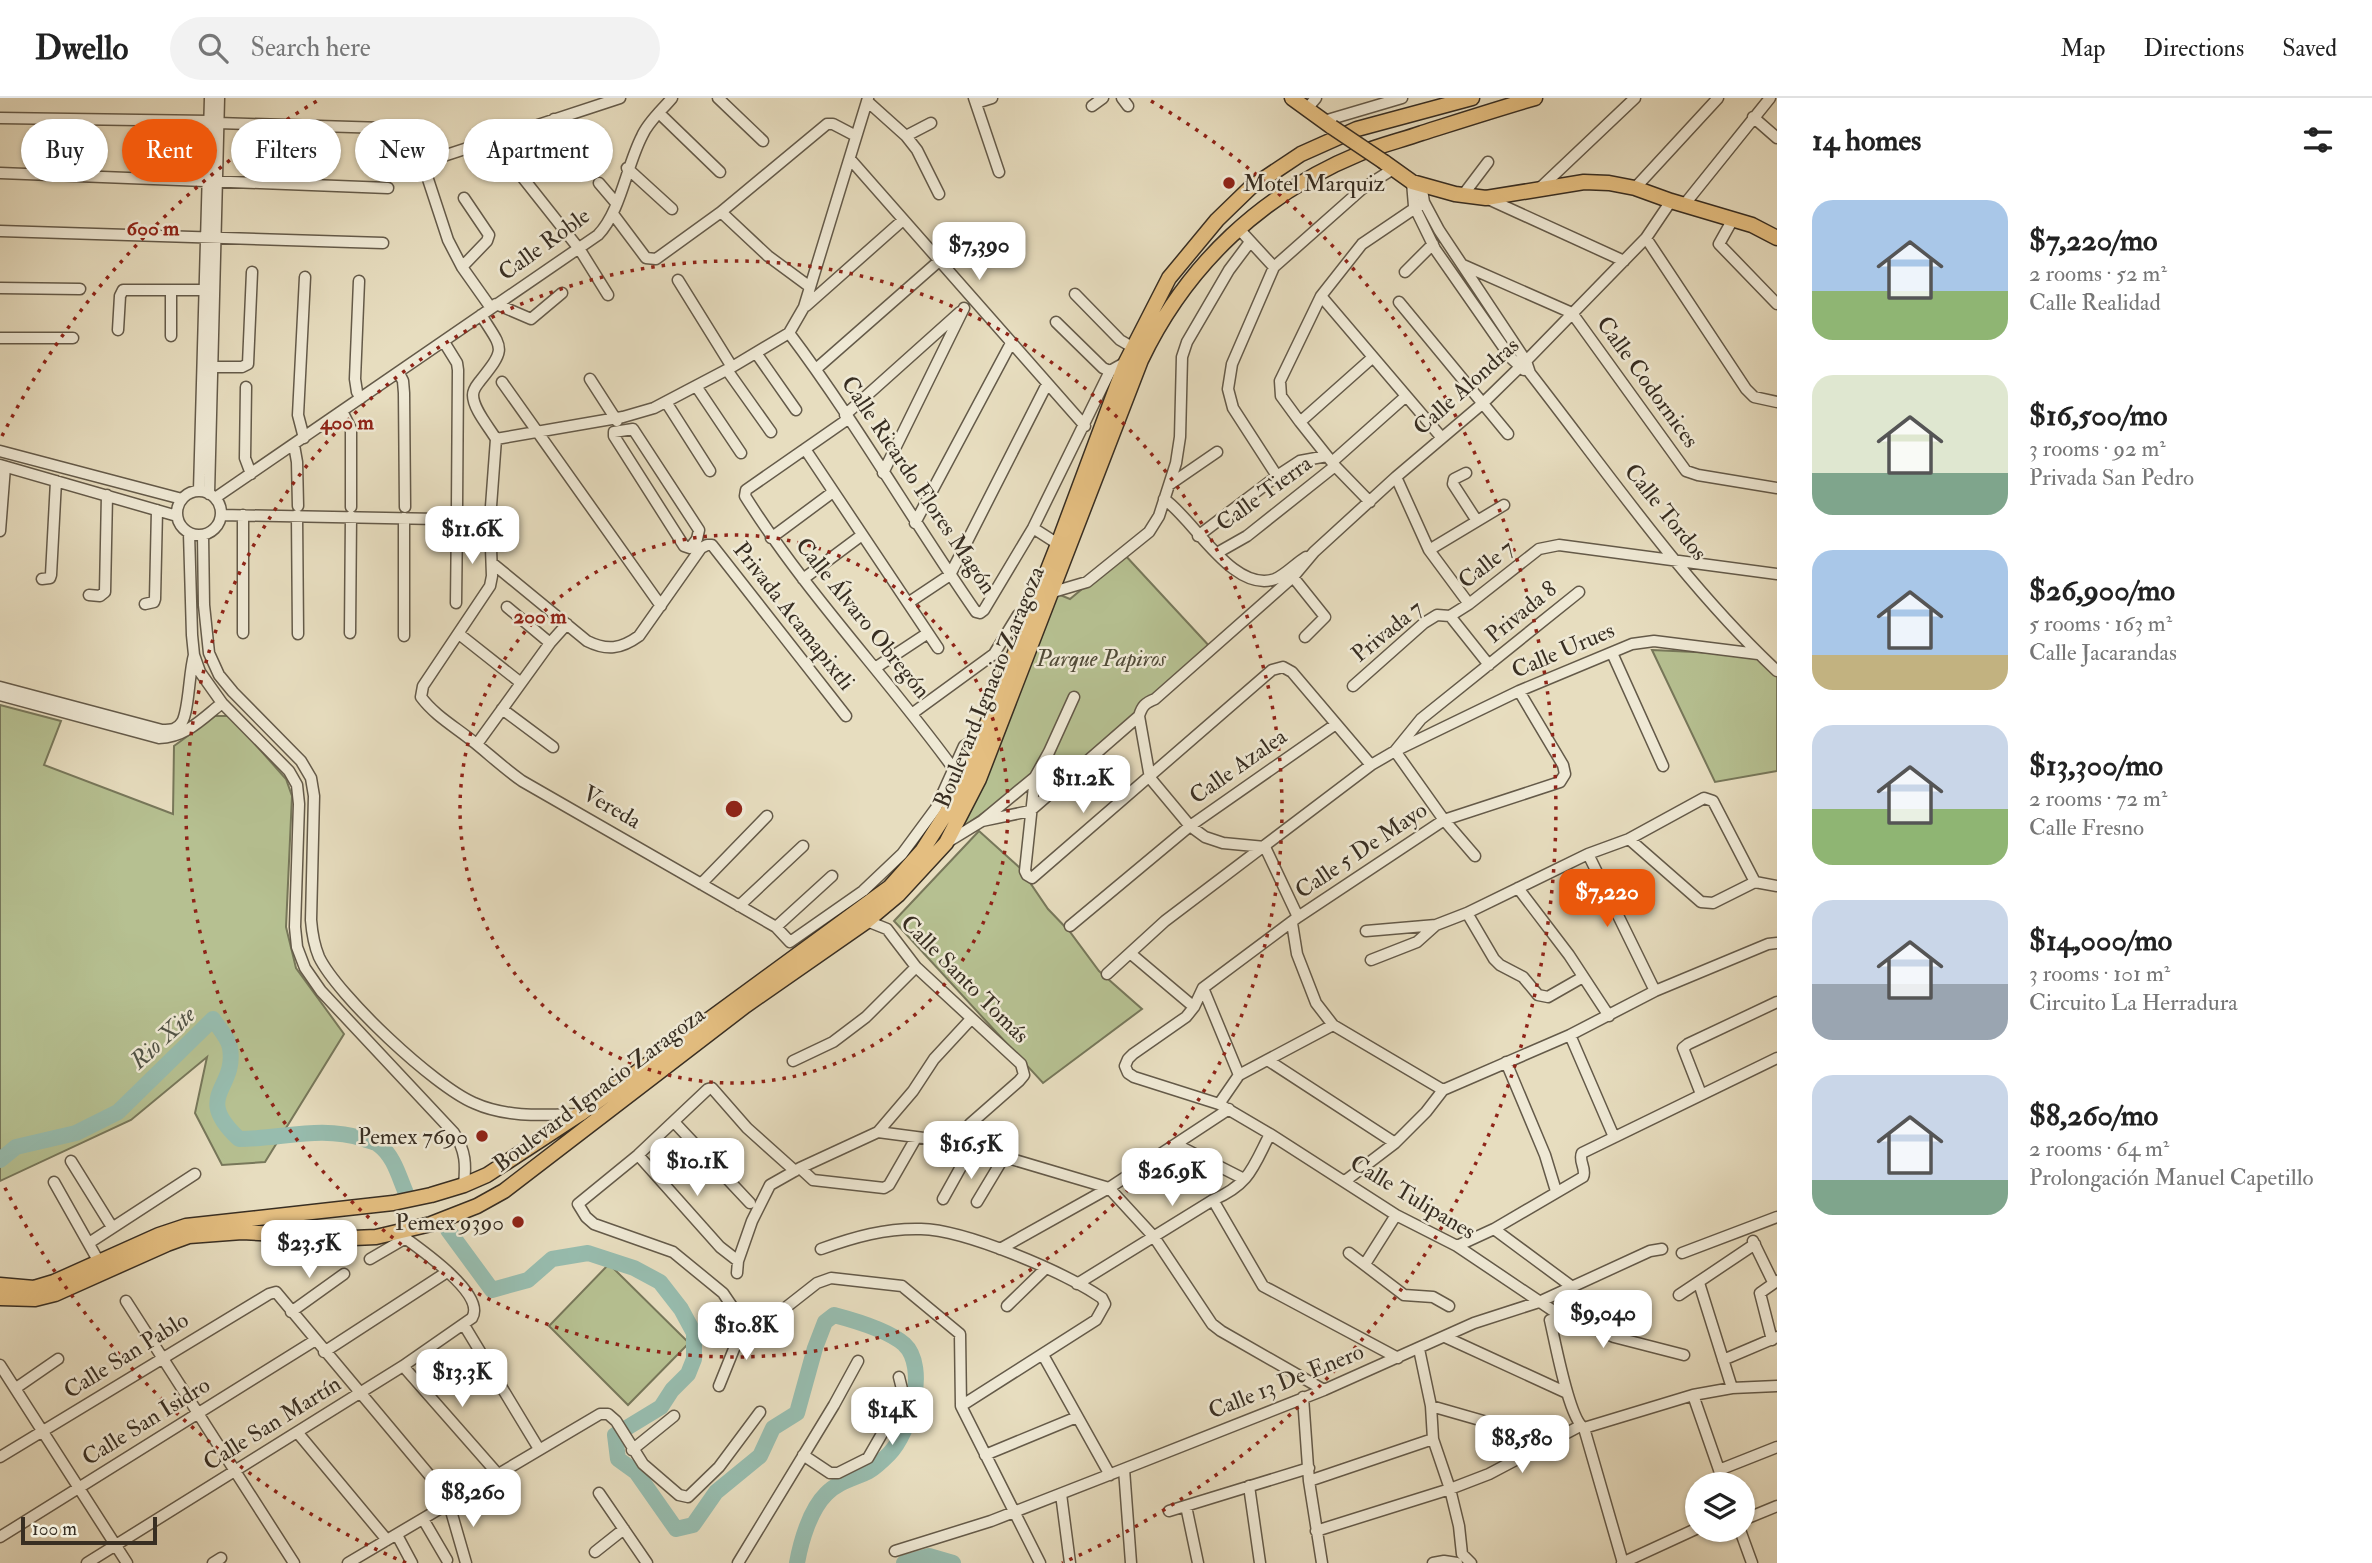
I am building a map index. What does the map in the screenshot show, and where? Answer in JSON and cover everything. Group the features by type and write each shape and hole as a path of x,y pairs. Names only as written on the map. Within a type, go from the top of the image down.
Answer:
{"main road":[{"path":"1292,98 1417,183 1486,198 1584,182 1609,183 1635,188 1752,225 1777,238"},
{"name":"Boulevard Ignacio Zaragoza","path":"0,1285 34,1288 54,1282 159,1235 186,1226 393,1203 464,1185 504,1165 580,1114 890,887 922,851 949,809 985,733 1132,347 1169,278 1217,220 1250,188 1301,154 1357,129 1472,98"},
{"name":"Boulevard Ignacio Zaragoza","path":"0,1298 35,1299 55,1294 189,1236 242,1232 353,1238 402,1236 456,1215 504,1191 746,1006 867,921 920,874 946,843 979,779 1141,360 1155,331 1183,288 1238,228 1302,182 1362,153 1535,98"},
{"path":"1169,278 1183,288"},
{"path":"299,1213 302,1236"}],"street":[{"path":"210,98 214,119"},
{"path":"215,119 219,98"},
{"path":"554,119 620,98"},
{"name":"Calle Roble","path":"208,494 251,474 598,235 615,209 643,133 672,98"},
{"path":"718,98 763,141"},
{"path":"992,98 975,101 999,172"},
{"path":"1093,106 1103,98"},
{"path":"1306,110 1316,98"},
{"path":"1328,124 1402,98"},
{"path":"1538,190 1635,98"},
{"path":"1635,188 1718,98"},
{"name":"Calle Alondras","path":"1030,811 1139,716 1146,702 1155,699 1293,578 1314,552 1396,477 1525,367 1572,313 1646,238 1770,98"},
{"path":"496,439 642,412 730,368 789,333 804,307 867,100 906,136 917,150 939,194"},
{"path":"659,113 720,172"},
{"path":"1754,117 1777,138"},
{"path":"0,118 122,120"},
{"path":"217,122 355,127"},
{"path":"906,136 931,123"},
{"path":"599,183 646,258 651,260 721,212 827,124 833,124 856,136"},
{"path":"463,150 418,165 462,267 489,309 501,351 498,359 474,388 473,394 475,403 496,439 489,520 492,563 490,586 460,634 521,683"},
{"path":"850,159 939,261 969,304 1011,343 1085,426"},
{"path":"1464,195 1488,162"},
{"path":"1277,476 1236,414 1228,389 1232,363 1274,267 1388,165"},
{"path":"628,169 672,209"},
{"path":"0,173 122,177"},
{"path":"217,180 388,188"},
{"path":"207,367 212,182"},
{"path":"526,182 579,250 608,295"},
{"name":"Calle Tordos","path":"1417,183 1419,204 1433,244 1675,559 1777,671"},
{"path":"462,267 489,238 488,232 464,198"},
{"path":"1486,198 1624,261"},
{"path":"1370,502 1331,462 1300,422 1281,396 1280,381 1321,296 1362,243 1419,204"},
{"name":"Calle Tordos","path":"1419,204 1462,264 1525,367"},
{"path":"721,212 768,256 810,287"},
{"path":"804,307 903,219"},
{"path":"1732,219 1719,244 1777,304"},
{"path":"1238,228 1274,267"},
{"path":"0,231 383,243"},
{"path":"208,494 205,290 211,238"},
{"path":"1646,238 1746,389 1754,397 1777,402"},
{"path":"1053,592 1087,582 1149,532 1169,485 1180,437 1182,357 1187,342 1229,271 1250,242"},
{"path":"1405,272 1433,244"},
{"path":"816,369 939,261"},
{"name":"Calle Codornices","path":"1462,264 1572,313 1686,471 1777,488"},
{"path":"207,367 242,367 248,364 252,272"},
{"path":"304,438 299,415 305,277"},
{"path":"678,280 771,432"},
{"path":"359,281 355,379 357,392 362,398"},
{"path":"0,288 80,289"},
{"path":"171,289 171,336"},
{"path":"118,330 120,296 123,290 205,290"},
{"path":"489,309 531,319 562,293"},
{"path":"1075,294 1120,340 1132,347"},
{"path":"1321,296 1442,438"},
{"path":"1399,302 1508,434"},
{"path":"938,648 805,449 846,417 969,304"},
{"path":"883,473 969,304"},
{"path":"1056,322 1102,368 1110,370 1126,362"},
{"name":"Calle Ricardo Flores Magón","path":"789,333 816,369 950,575 976,612 980,613 1033,528 1110,370"},
{"path":"0,338 73,338"},
{"path":"444,342 457,363 458,370 456,604"},
{"path":"915,523 1011,343"},
{"path":"756,353 796,410"},
{"path":"1300,422 1372,358"},
{"path":"399,373 404,393 404,636"},
{"path":"590,379 621,430"},
{"path":"492,563 586,641 599,647 626,645 639,636 661,606 502,382"},
{"path":"908,603 950,575 1047,384"},
{"path":"696,386 741,453"},
{"path":"246,387 245,458 251,474"},
{"name":"Calle Tierra","path":"1217,553 1247,536 1405,397"},
{"path":"666,402 710,471"},
{"path":"342,411 351,429 350,633"},
{"path":"633,429 699,530 690,548 686,548 614,436 614,432 621,430 633,429"},
{"path":"294,445 298,462 298,634"},
{"name":"Calle Álvaro Obregón","path":"805,449 744,493 771,538 913,713 953,768"},
{"path":"0,451 183,499"},
{"path":"1169,485 1217,452"},
{"path":"1198,536 1300,461 1331,462"},
{"path":"0,531 3,466 177,516"},
{"path":"1466,473 1454,479 1453,484 1477,521"},
{"path":"1396,477 1429,550 1469,604"},
{"path":"42,579 50,578 51,575 56,481"},
{"path":"771,538 833,492"},
{"path":"190,493 208,494 220,506 218,524 203,535 189,533 179,523 178,507 190,493"},
{"path":"89,595 100,596 105,592 107,495"},
{"path":"1164,499 1179,511 1198,536 1226,564 1261,581 1278,578 1314,552"},
{"path":"1429,550 1504,505"},
{"path":"145,604 154,602 155,599 157,510"},
{"path":"221,515 298,510 457,513 489,520"},
{"path":"243,515 243,633"},
{"path":"1033,528 1058,544"},
{"path":"189,533 194,655 200,673 222,703 289,771 297,785 299,804 295,927 297,947 305,968 350,1024 454,1133 465,1156 464,1185"},
{"path":"203,535 204,610 209,653 219,675 301,761 311,778 314,796 311,920 313,938 320,957 333,978 386,1034 432,1076 464,1098 502,1112 531,1115 580,1114"},
{"path":"803,579 862,535"},
{"name":"Privada Acamapixtli","path":"661,606 701,548 712,545 846,716"},
{"name":"Calle 7","path":"1450,616 1548,545 1675,559"},
{"path":"1675,559 1777,574"},
{"path":"1293,578 1325,617 1305,636"},
{"name":"Privada 8","path":"1489,665 1579,592"},
{"path":"507,607 550,643"},
{"path":"913,713 994,654 1017,615 1032,608"},
{"path":"192,609 204,610"},
{"name":"Privada 7","path":"1353,686 1424,623 1437,615 1450,616"},
{"path":"1450,616 1489,665"},
{"path":"477,744 550,643 567,624"},
{"name":"Vereda","path":"460,634 423,686 421,697 428,706 522,781 776,927 790,942 863,891 902,854 936,808 953,768"},
{"path":"875,668 928,634"},
{"name":"Calle Urues","path":"1107,974 1165,920 1371,765 1519,691 1632,644 1654,641 1767,659"},
{"path":"1612,653 1663,766"},
{"path":"0,687 162,730 173,730 181,724 185,715 194,655"},
{"name":"Calle Urues","path":"1395,751 1421,719 1489,665"},
{"path":"1074,697 1035,777 1026,871 1032,878 1272,670 1283,667 1292,672 1371,765"},
{"name":"Calle 5 De Mayo","path":"1203,988 1295,920 1444,820 1560,782 1565,774 1563,765 1519,691"},
{"path":"0,695 159,738 183,734 222,703"},
{"path":"502,709 553,747"},
{"path":"1139,716 1150,778 1190,826 1205,837 1223,843 1265,847 1295,920 1297,954 1316,1003 1334,1025 1443,1090"},
{"name":"Calle Azalea","path":"1070,926 1190,826 1336,724"},
{"path":"953,768 964,746 985,733"},
{"path":"1395,751 1444,820 1475,856"},
{"path":"946,843 982,821 1035,777"},
{"path":"1366,932 1436,925 1467,913 1588,854 1629,839 1704,798 1713,801 1755,882"},
{"path":"982,821 1030,811"},
{"path":"701,884 767,816"},
{"path":"1629,839 1706,904 1755,882 1777,886"},
{"path":"740,906 803,846"},
{"path":"1588,854 1655,991"},
{"path":"776,927 832,876"},
{"path":"1518,888 1609,1016"},
{"path":"1467,913 1494,959 1523,977 1538,995 1548,997 1583,977"},
{"name":"Calle Santo Tomás","path":"867,921 887,929 916,967 1021,1064 1024,1075 954,1142"},
{"path":"1371,960 1417,942 1436,925"},
{"path":"1345,1181 1395,1143 1426,1112 1443,1090 1570,1035 1655,991 1768,944 1777,943"},
{"path":"1130,953 1195,1007 1203,988"},
{"path":"793,1061 833,1042 855,1025 916,967"},
{"path":"1203,988 1239,1075"},
{"path":"1701,1094 1683,1048 1777,1002"},
{"name":"Calle Tulipanes","path":"1195,1007 1186,1017 1128,1059 1125,1066 1128,1073 1224,1107 1396,1215 1457,1246 1555,1312 1614,1337 1684,1355"},
{"path":"674,1122 752,1199 797,1169 878,1132 914,1091 934,1059 971,1019"},
{"path":"1000,1249 1109,1188 1177,1145 1224,1107 1239,1075 1334,1025"},
{"path":"1570,1035 1614,1137"},
{"path":"1457,1246 1494,1229 1585,1175 1581,1153 1777,1058"},
{"path":"1269,1061 1395,1143"},
{"path":"1506,1062 1545,1156 1556,1191"},
{"path":"916,1138 889,1185 884,1188 817,1182 747,1128 712,1088 638,1155 578,1204 594,1224 673,1252 723,1293 744,1324 755,1327 766,1323 817,1283 831,1278 895,1283 902,1286 960,1335 961,1406 1040,1563"},
{"path":"878,1132 954,1142 1109,1188 1154,1237 1212,1324 1324,1390"},
{"path":"1077,1284 1213,1200 1234,1191 1249,1175 1270,1134"},
{"path":"1177,1145 1244,1179"},
{"path":"943,1199 972,1147"},
{"path":"638,1155 720,1247 738,1261"},
{"path":"977,1202 1004,1157"},
{"path":"71,1161 112,1227"},
{"path":"89,1242 195,1174"},
{"path":"54,1182 99,1262"},
{"path":"737,1273 738,1261 752,1221 770,1185"},
{"path":"1213,1200 1263,1286 1398,1358"},
{"path":"1365,1264 1396,1215"},
{"path":"1682,1253 1777,1217"},
{"path":"1723,1360 1774,1338 1760,1293 1775,1282 1748,1228"},
{"path":"821,1250 861,1235 924,1229 1000,1249 1046,1268 1102,1298 1105,1304 1096,1320 961,1406"},
{"path":"1494,1229 1571,1286"},
{"path":"324,1352 447,1272 402,1236 370,1259"},
{"path":"1679,1295 1755,1244"},
{"name":"Calle 13 De Enero","path":"895,1551 1015,1512 1110,1475 1324,1390 1474,1323 1539,1302 1650,1251 1662,1249"},
{"path":"1349,1254 1404,1296 1433,1297 1449,1306"},
{"path":"1007,1306 1046,1268"},
{"name":"Calle San Martín","path":"87,1563 464,1325 475,1313 467,1293 447,1272"},
{"path":"344,1275 291,1311 441,1489 449,1504 466,1563"},
{"path":"1699,1283 1732,1388"},
{"name":"Calle San Pablo","path":"0,1457 269,1294 275,1292 291,1311"},
{"path":"126,1301 295,1563"},
{"path":"1550,1320 1567,1393 1582,1427 1622,1563 1685,1534"},
{"path":"719,1386 744,1324"},
{"path":"464,1325 539,1449"},
{"path":"1445,1337 1567,1393"},
{"name":"Calle San Isidro","path":"0,1537 314,1341"},
{"path":"1419,1349 1431,1406 1433,1439 1459,1525 1459,1560"},
{"path":"1042,1355 1110,1475"},
{"path":"16,1388 58,1359"},
{"path":"738,1563 858,1361"},
{"path":"0,1365 127,1563"},
{"path":"402,1366 497,1473"},
{"path":"803,1455 830,1473 838,1473 868,1458 895,1411 902,1389 899,1377"},
{"path":"1316,1531 1489,1474 1550,1440 1582,1427 1693,1395 1732,1388 1777,1386"},
{"path":"1693,1395 1720,1470 1777,1447"},
{"path":"1303,1397 1308,1468 1322,1563"},
{"path":"1431,1406 1550,1440"},
{"path":"348,1563 368,1558 392,1538 422,1519 593,1417 608,1415 650,1471 679,1496 688,1497 719,1467 760,1412"},
{"path":"630,1445 674,1416"},
{"path":"985,1455 1077,1417"},
{"path":"297,1432 412,1563"},
{"path":"1310,1481 1433,1439"},
{"path":"1169,1511 1308,1468"},
{"path":"1124,1469 1131,1563"},
{"path":"1249,1486 1260,1563"},
{"path":"599,1493 647,1563"},
{"path":"1061,1494 1070,1563"},
{"path":"1186,1506 1198,1563"},
{"path":"1755,1515 1777,1506"},
{"path":"422,1519 447,1560"},
{"path":"595,1552 624,1529"},
{"path":"1744,1542 1752,1563"},
{"path":"1433,1563 1459,1560 1471,1563"}],"green space":[{"name":"Parque Papiros","path":"1124,554 1212,649 1031,804 1034,778 961,828 1053,592 1070,599"},
{"path":"1652,650 1758,655 1777,675 1777,771 1715,782"},
{"path":"0,705 61,721 44,765 173,814 174,746 215,716 230,716 286,779 292,796 286,927 296,968 344,1034 265,1162 222,1165 195,1113 207,1057 131,1120 0,1181"},
{"path":"979,831 1020,868 1048,909 1070,932 1099,971 1142,1009 1043,1083 894,921"},
{"path":"609,1264 689,1343 628,1405 549,1326"}],"waterway":[{"name":"Rio Xite","path":"0,1160 16,1147 76,1133 118,1112 213,1019 230,1048 228,1074 217,1102 219,1112 225,1124 239,1139 332,1133 372,1142 389,1155 406,1193"},
{"name":"Rio Xite","path":"448,1230 492,1290 528,1280 552,1259 588,1253 634,1268 660,1282 681,1309 694,1333 694,1359 688,1374 672,1390 661,1407 615,1435 618,1459 636,1472 676,1529 693,1525 716,1492 760,1456 773,1428 797,1413 825,1322 834,1315 842,1317 880,1330 904,1344 911,1354 916,1383 914,1400 904,1431 897,1444 877,1465 835,1486 820,1501 807,1526 797,1563"},
{"name":"Rio Xite","path":"904,1563 929,1556 953,1563"}],"place":[{"name":"Motel Marquiz","path":"1229,183"},
{"name":"Pemex 7690","path":"482,1136"},
{"name":"Pemex 9390","path":"518,1222"}]}
